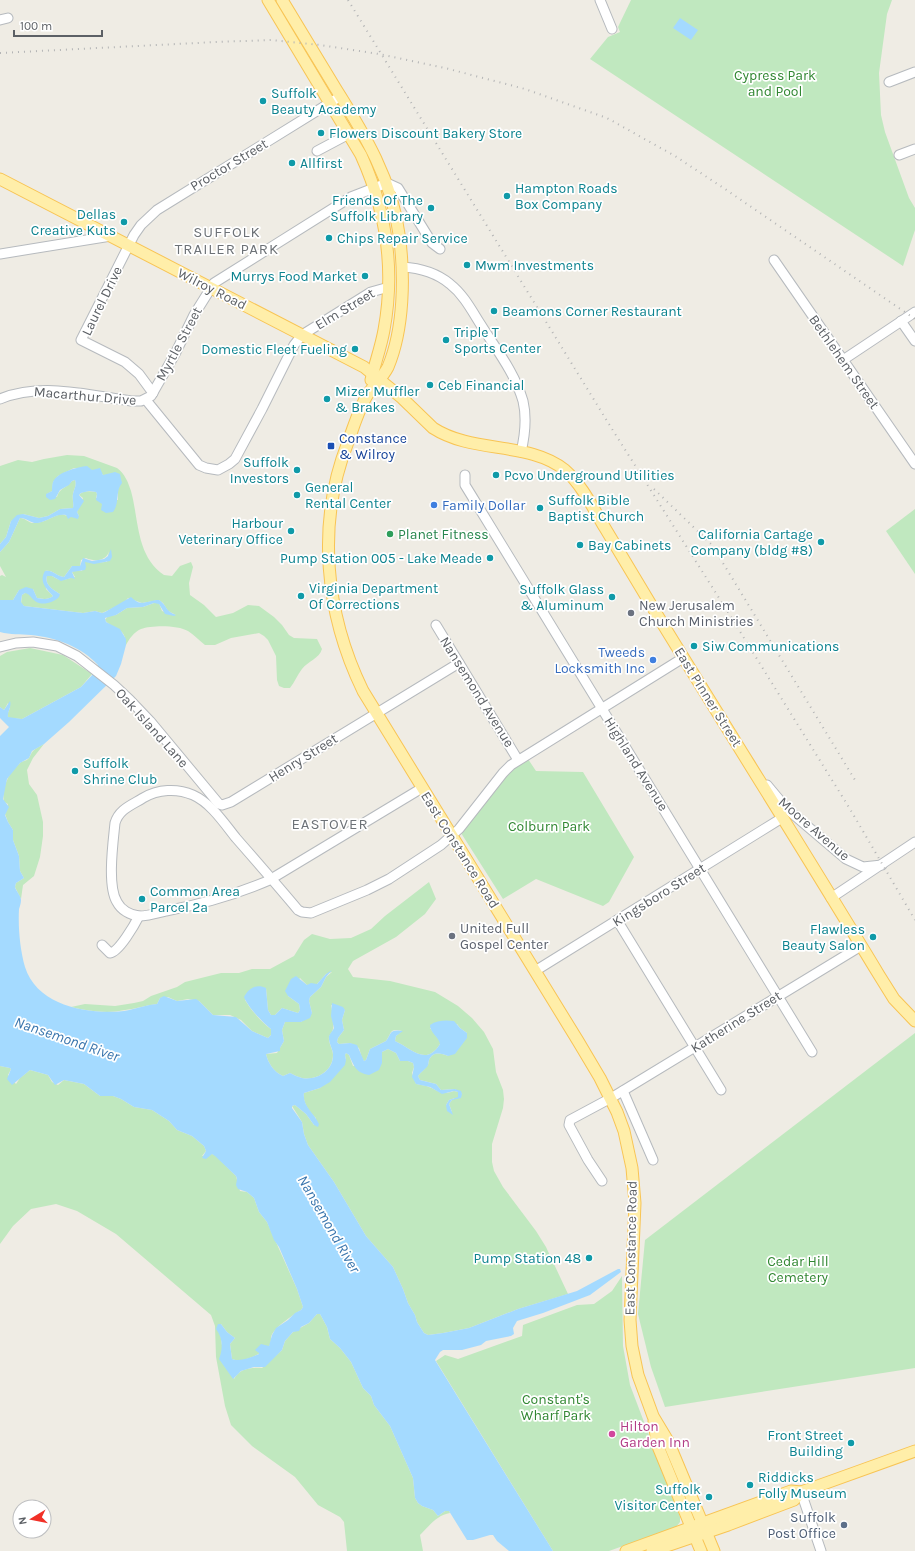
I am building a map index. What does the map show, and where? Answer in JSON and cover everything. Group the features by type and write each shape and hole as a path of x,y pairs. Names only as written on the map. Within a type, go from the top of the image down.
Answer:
{"main road":[{"name":"East Constance Road","path":"268,0 361,155 380,206 386,236 389,287 384,330 376,376 349,438 338,472 331,509 328,547 331,590 340,632 356,676 376,713 535,971 611,1098 624,1131 632,1168 635,1203 630,1304 631,1336 638,1375 653,1416 668,1440 714,1551"},
{"name":"East Constance Road","path":"282,0 370,145 387,184 399,234 402,267 400,307 396,336 388,366 376,376"},
{"name":"Wilroy Road","path":"0,179 364,367 376,376"},
{"name":"East Pinner Street","path":"376,376 433,428 442,434 462,442 521,452 540,457 555,463 579,485 683,658 894,999 915,1021"},
{"name":"East Constance Road","path":"653,1416 657,1444 701,1551"},
{"path":"626,1551 705,1528 791,1491 801,1492 915,1451"},
{"path":"652,1551 694,1531"}],"street":[{"path":"600,0 612,28"},
{"path":"889,82 915,72"},
{"name":"Proctor Street","path":"129,246 141,225 156,210 341,96"},
{"path":"317,151 349,134"},
{"path":"899,155 915,149"},
{"path":"387,184 398,188 432,243 440,249"},
{"name":"Myrtle Street","path":"146,400 153,393 214,283 234,269 351,197 387,184"},
{"path":"0,254 111,236"},
{"name":"Laurel Drive","path":"129,246 81,340 125,362 139,374 153,393"},
{"name":"Bethlehem Street","path":"774,260 915,464"},
{"path":"402,267 414,268 436,275 450,284 464,298 508,367 522,400 525,416 525,428 521,452"},
{"name":"Elm Street","path":"302,335 371,292 389,287"},
{"path":"843,360 915,312"},
{"path":"901,321 915,341"},
{"name":"Macarthur Drive","path":"0,399 22,392 46,390 141,402 146,400 199,465 212,470 224,468 235,459 294,345 302,335"},
{"name":"Highland Avenue","path":"465,475 465,485 472,498 812,1052"},
{"name":"Nansemond Avenue","path":"436,625 518,760"},
{"name":"Oak Island Lane","path":"0,647 16,643 33,642 57,646 78,656 114,685 135,706 219,804 225,805 230,803"},
{"path":"422,788 274,877 255,886 207,903 139,916 124,910 116,901 113,894 112,869 116,818 123,810 155,792 173,790 193,795 205,802 274,877 298,910 311,913 367,890 432,851 451,836 481,802 503,773 518,760 683,658"},
{"name":"Henry Street","path":"230,803 459,663"},
{"name":"Moore Avenue","path":"729,732 777,798 787,809 851,862 863,867 882,865"},
{"name":"Kingsboro Street","path":"535,971 782,818"},
{"path":"831,898 915,842"},
{"path":"102,945 110,953 115,952 133,928 139,916"},
{"path":"617,920 721,1090"},
{"name":"Katherine Street","path":"602,1181 580,1146 569,1125 569,1122 577,1116 623,1091 861,946"},
{"path":"623,1091 653,1160"},
{"path":"801,1492 821,1551"}],"green space":[{"name":"Cypress Park and Pool","path":"631,0 892,0 887,14 879,73 881,115 885,132 909,198 915,208 915,230 903,266 590,59 608,37 620,32 618,27"},
{"path":"67,455 84,456 117,468 122,473 131,491 140,537 148,558 164,575 172,576 180,566 191,562 193,567 189,583 190,595 204,605 216,617 233,613 248,605 259,606 274,617 289,635 294,638 317,639 322,649 321,652 302,669 290,688 279,686 277,680 276,656 268,640 259,633 231,638 215,645 205,645 184,629 165,626 152,627 141,629 136,632 126,645 124,634 105,620 108,616 116,615 127,608 143,607 154,603 159,603 162,611 176,615 168,611 159,600 142,603 128,598 124,603 102,613 95,611 83,613 24,606 21,604 22,595 25,593 28,593 40,603 60,594 48,585 46,579 47,576 52,576 61,580 75,577 72,572 75,570 82,571 85,561 94,563 107,562 109,551 106,557 100,560 86,558 81,560 80,566 72,566 64,577 50,571 45,571 46,589 53,596 49,598 37,598 33,589 19,590 13,600 0,600 0,576 2,575 6,577 0,566 0,552 9,542 20,518 36,523 61,514 71,517 79,516 77,512 83,498 79,495 89,491 96,492 96,498 118,500 118,487 101,473 92,470 74,468 58,476 53,482 52,491 47,494 57,497 61,490 75,480 76,485 73,496 73,508 60,509 48,516 39,518 23,514 11,521 6,537 0,544 0,466 18,460 32,462"},
{"path":"915,509 915,574 886,531"},
{"path":"30,648 63,655 92,674 81,687 22,719 9,718 7,715 10,708 8,703 4,710 0,707 0,656 7,652"},
{"path":"44,744 33,758 27,770 29,784 37,795 43,822 43,836 40,857 34,876 23,885 21,899 15,887 16,883 24,878 20,871 19,856 13,840 13,830 5,814 8,804 4,802 3,797 5,786 12,771 21,762 28,759 34,750"},
{"name":"Colburn Park","path":"528,759 536,771 583,772 634,857 609,902 603,906 536,879 503,899 461,833 511,769"},
{"path":"429,882 436,899 425,914 396,937 353,961 348,969 353,977 390,981 435,992 458,1006 472,1018 484,1032 493,1049 496,1072 503,1090 504,1099 503,1108 492,1144 492,1162 494,1171 503,1187 546,1247 568,1294 518,1309 469,1328 428,1335 424,1333 417,1322 393,1267 366,1236 334,1182 308,1145 302,1122 292,1106 295,1105 306,1114 314,1125 316,1118 305,1104 304,1093 320,1088 346,1060 346,1053 349,1055 353,1066 382,1063 382,1052 388,1049 396,1053 400,1061 408,1061 413,1063 414,1067 412,1073 416,1084 427,1086 443,1093 454,1091 458,1092 458,1096 462,1094 455,1089 441,1090 436,1084 420,1080 418,1076 428,1065 429,1060 433,1055 440,1054 448,1056 467,1033 457,1024 430,1028 440,1041 440,1044 435,1051 424,1055 418,1054 395,1041 396,1036 402,1031 395,1030 391,1032 386,1041 370,1049 366,1060 364,1061 359,1048 350,1043 339,1044 337,1042 344,1030 342,1020 345,1010 331,1005 333,1028 329,1042 333,1053 332,1061 330,1066 323,1074 307,1079 300,1078 290,1073 283,1076 272,1067 266,1054 277,1053 284,1041 282,1030 285,1022 301,1022 312,1013 309,1001 310,997 321,987 326,977 332,972 326,974 317,984 307,985 300,978 288,996 299,1004 300,1010 298,1013 282,1008 275,1015 271,1015 268,1010 266,988 245,1000 257,1016 271,1029 271,1035 268,1038 252,1031 241,1020 230,1015 213,1015 199,1001 188,999 177,1001 168,997 160,998 157,1004 112,1012 91,1011 71,1007 85,1004 115,1006 134,1003 143,1001 151,996 177,987 185,982 221,973 239,973 252,969 270,969 294,956 304,940 312,934 330,939 351,938 371,929 385,916","holes":["456,1098 449,1104 452,1112 446,1105 449,1100"]},
{"name":"Cedar Hill Cemetery","path":"915,1033 915,1368 665,1407 651,1367 638,1314 645,1240"},
{"path":"0,1066 11,1069 8,1075 16,1084 20,1078 30,1070 48,1075 52,1082 58,1085 64,1080 84,1084 100,1096 113,1096 134,1107 152,1110 169,1121 177,1130 192,1136 204,1146 206,1151 202,1156 212,1154 215,1155 236,1176 240,1191 247,1192 254,1198 259,1212 267,1222 297,1289 303,1307 275,1330 271,1337 271,1343 269,1346 257,1355 246,1359 232,1359 230,1344 235,1338 227,1332 221,1324 222,1346 234,1379 239,1373 246,1369 262,1368 282,1350 285,1341 293,1332 309,1323 317,1314 320,1314 327,1327 330,1339 340,1348 351,1362 363,1388 371,1396 374,1405 390,1426 413,1478 415,1498 418,1503 433,1510 438,1516 445,1511 449,1511 450,1513 437,1518 420,1535 423,1551 347,1551 344,1522 340,1517 318,1505 295,1477 252,1446 231,1425 225,1406 216,1357 215,1326 211,1315 116,1234 77,1211 56,1204 31,1209 13,1226 0,1244"},
{"name":"Constant's Wharf Park","path":"622,1276 623,1346 630,1385 680,1517 680,1522 676,1527 609,1551 553,1551 436,1361 445,1355 458,1359 522,1336 523,1325 577,1305 594,1304 612,1291"}],"water":[{"path":"680,18 698,30 691,40 673,28"},
{"path":"87,466 92,470 100,468 103,475 115,472 120,474 122,483 113,512 106,513 101,510 102,504 96,500 96,492 89,491 81,493 79,495 84,501 77,512 79,516 78,519 71,517 68,519 66,515 62,515 36,523 20,518 9,542 0,552 0,544 6,537 11,521 17,515 23,514 39,518 48,516 60,509 73,508 73,496 76,485 75,480 60,490 55,499 50,500 46,497 46,494 52,491 53,482 59,475 73,469"},
{"name":"Nansemond River","path":"111,549 112,557 110,561 94,564 85,562 85,570 72,572 75,579 71,578 61,581 52,576 47,576 46,579 48,585 60,594 54,601 38,603 25,593 22,595 21,602 24,606 83,613 95,611 102,613 105,612 131,597 141,603 159,600 168,610 176,615 165,614 159,604 154,603 143,607 127,608 116,615 105,618 106,622 120,629 126,639 121,664 116,676 69,722 44,744 32,751 29,758 20,763 7,779 3,799 9,807 5,815 13,830 13,840 19,856 20,871 24,878 16,883 15,887 21,900 19,909 19,931 25,967 31,980 41,991 52,999 66,1005 80,1009 110,1012 124,1011 157,1004 160,998 164,996 177,1001 196,999 213,1015 236,1017 252,1031 268,1038 271,1035 271,1029 248,1005 244,997 248,992 259,986 266,988 268,1010 271,1015 275,1015 282,1008 298,1013 300,1010 299,1004 288,996 285,991 291,979 296,976 307,985 311,983 317,984 332,970 326,977 321,987 310,997 309,1001 312,1013 310,1018 301,1022 285,1022 282,1030 284,1041 280,1051 266,1054 272,1067 283,1076 290,1073 302,1078 313,1078 323,1074 331,1065 333,1054 329,1036 334,1028 331,1016 332,1003 343,1007 345,1010 342,1020 344,1030 337,1042 339,1044 350,1043 357,1045 364,1061 366,1060 370,1049 386,1041 393,1031 403,1031 396,1036 395,1041 418,1054 424,1055 435,1051 440,1044 430,1028 430,1025 433,1023 448,1020 454,1021 467,1033 467,1038 455,1054 448,1056 440,1054 433,1055 429,1060 427,1067 418,1076 420,1080 436,1084 441,1090 455,1089 461,1091 461,1098 452,1100 449,1104 453,1115 447,1111 446,1105 449,1100 458,1097 458,1092 454,1091 442,1094 430,1087 416,1084 412,1077 414,1067 413,1063 408,1061 400,1061 396,1053 388,1049 382,1052 382,1063 379,1070 369,1075 358,1071 349,1055 346,1053 345,1065 330,1082 320,1088 304,1093 305,1102 317,1120 319,1124 318,1127 314,1125 306,1114 295,1105 292,1106 292,1108 302,1122 308,1145 334,1182 366,1236 393,1267 417,1322 424,1333 428,1335 469,1328 518,1309 577,1291 620,1269 621,1272 590,1295 517,1321 513,1328 514,1334 511,1336 486,1341 481,1345 462,1350 443,1350 435,1360 553,1551 509,1551 497,1541 493,1535 467,1540 449,1511 445,1511 438,1516 433,1510 418,1503 415,1498 413,1478 390,1426 374,1405 371,1396 363,1388 351,1362 340,1348 330,1339 327,1327 320,1314 317,1314 309,1323 301,1327 299,1331 293,1332 285,1341 282,1350 265,1367 254,1367 241,1371 233,1379 219,1359 222,1344 216,1329 218,1324 221,1324 227,1332 235,1338 230,1344 232,1359 242,1360 259,1354 255,1350 261,1344 269,1346 276,1328 303,1307 279,1247 274,1240 267,1222 259,1212 254,1198 247,1192 238,1189 236,1185 236,1176 215,1156 212,1154 206,1159 202,1158 206,1151 204,1146 192,1136 177,1130 169,1121 152,1110 134,1107 113,1096 100,1096 84,1084 64,1080 55,1085 48,1075 30,1070 12,1085 7,1079 11,1069 0,1066 0,736 9,727 0,718 0,707 4,710 10,701 8,717 22,719 81,687 95,672 98,665 84,653 68,644 40,636 0,632 0,600 13,600 19,590 26,587 33,589 37,598 49,598 53,596 45,587 43,581 45,571 50,571 64,577 72,566 80,566 83,558 92,561 104,559 108,556"}],"railway":[{"path":"348,0 612,429 850,809 915,920"},
{"path":"0,53 271,40 320,45 379,54 445,68 525,89 607,118 675,156 915,319"},
{"path":"654,489 712,545 855,780"}],"place":[{"name":"Suffolk Beauty Academy","path":"263,101"},
{"name":"Flowers Discount Bakery Store","path":"321,133"},
{"name":"Allfirst","path":"292,163"},
{"name":"Hampton Roads Box Company","path":"507,196"},
{"name":"Friends Of The Suffolk Library","path":"431,208"},
{"name":"Dellas Creative Kuts","path":"124,222"},
{"name":"Chips Repair Service","path":"329,238"},
{"name":"Mwm Investments","path":"467,265"},
{"name":"Murrys Food Market","path":"365,276"},
{"name":"Beamons Corner Restaurant","path":"494,311"},
{"name":"Triple T Sports Center","path":"446,340"},
{"name":"Domestic Fleet Fueling","path":"355,349"},
{"name":"Ceb Financial","path":"430,385"},
{"name":"Mizer Muffler & Brakes","path":"327,399"},
{"name":"Constance & Wilroy","path":"331,446"},
{"name":"Suffolk Investors","path":"297,470"},
{"name":"Pcvo Underground Utilities","path":"496,475"},
{"name":"General Rental Center","path":"297,495"},
{"name":"Family Dollar","path":"434,505"},
{"name":"Suffolk Bible Baptist Church","path":"540,508"},
{"name":"Harbour Veterinary Office","path":"291,531"},
{"name":"Planet Fitness","path":"390,534"},
{"name":"California Cartage Company (bldg #8)","path":"821,542"},
{"name":"Bay Cabinets","path":"580,545"},
{"name":"Pump Station 005 - Lake Meade","path":"490,558"},
{"name":"Virginia Department Of Corrections","path":"301,596"},
{"name":"Suffolk Glass & Aluminum","path":"612,597"},
{"name":"New Jerusalem Church Ministries","path":"631,613"},
{"name":"Siw Communications","path":"694,646"},
{"name":"Tweeds Locksmith Inc","path":"653,660"},
{"name":"Suffolk Shrine Club","path":"75,771"},
{"name":"Common Area Parcel 2a","path":"142,899"},
{"name":"United Full Gospel Center","path":"452,936"},
{"name":"Flawless Beauty Salon","path":"873,937"},
{"name":"Pump Station 48","path":"589,1258"},
{"name":"Hilton Garden Inn","path":"612,1434"},
{"name":"Front Street Building","path":"851,1443"},
{"name":"Riddicks Folly Museum","path":"750,1485"},
{"name":"Suffolk Visitor Center","path":"709,1497"},
{"name":"Suffolk Post Office","path":"844,1525"}],"district":[{"name":"SUFFOLK TRAILER PARK","path":"227,240"},
{"name":"EASTOVER","path":"330,824"}]}
